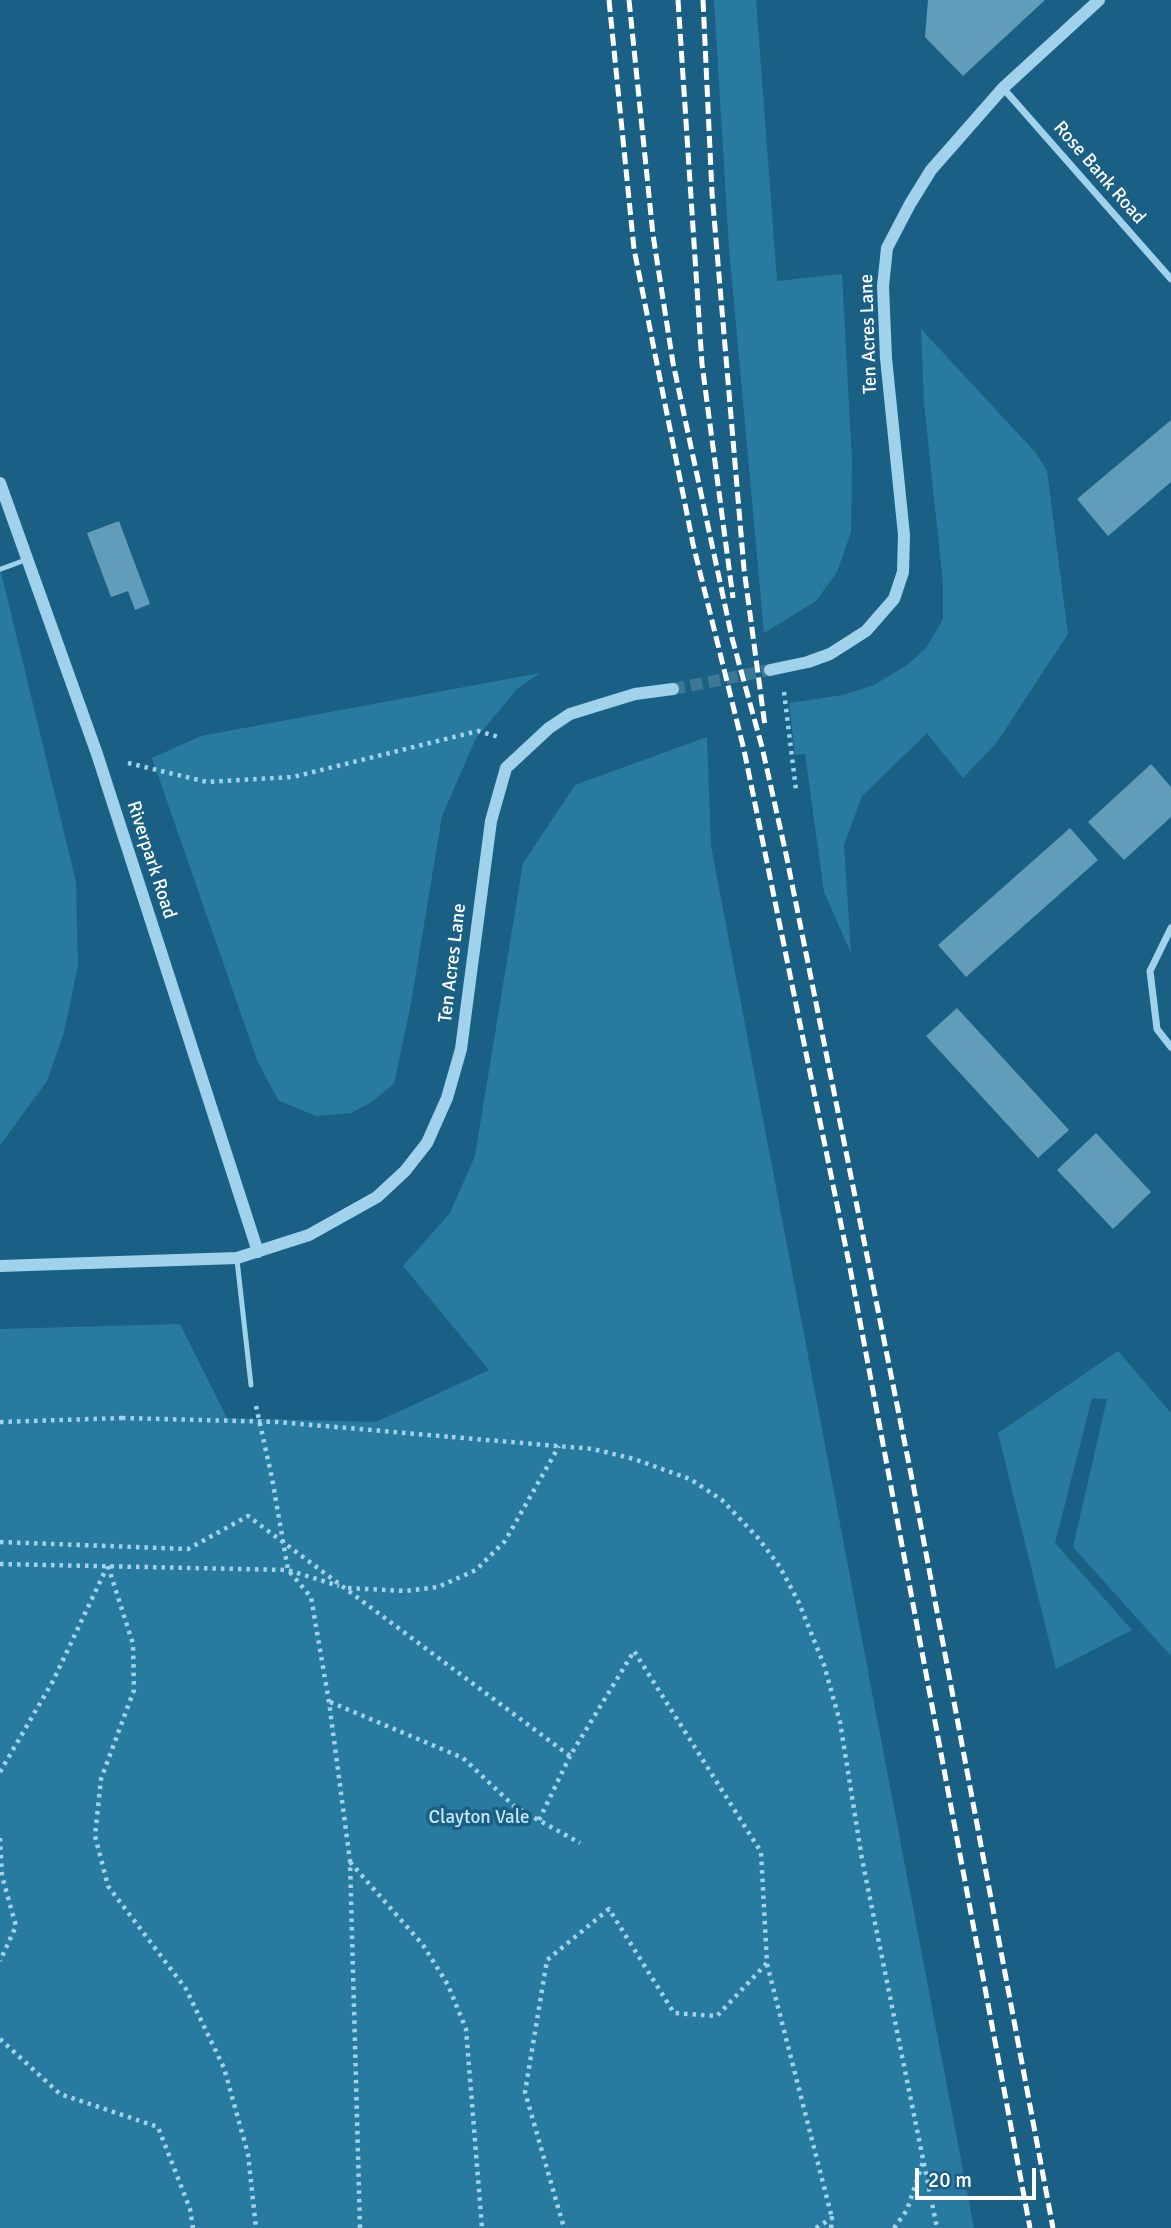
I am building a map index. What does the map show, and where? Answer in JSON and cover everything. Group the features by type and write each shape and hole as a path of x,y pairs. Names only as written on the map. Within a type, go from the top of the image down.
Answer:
{"street":[{"name":"Ten Acres Lane","path":"775,668 830,654 866,631 894,599 903,572 904,535 886,358 883,286 887,248 931,170 1003,88 1099,0"},
{"name":"Rose Bank Road","path":"1003,88 1171,279"},
{"name":"Riverpark Road","path":"0,483 97,754 258,1252"},
{"name":"Ten Acres Lane","path":"0,1266 237,1258 309,1235 377,1197 405,1171 427,1143 447,1098 461,1049 491,821 506,768 549,728 570,714 635,694 673,689"},
{"path":"1171,928 1150,971 1157,1029 1171,1047"}],"lane":[{"path":"1,569 28,559"},
{"path":"237,1258 251,1385"}],"path":[{"path":"775,668 796,790"},
{"path":"97,754 207,782 293,777 478,731 528,746"},
{"path":"251,1385 272,1478 288,1570 311,1597 329,1702 350,1861 360,2228"},
{"path":"0,1422 122,1418 278,1422 593,1449 634,1459 690,1479 722,1500 759,1539 779,1567 799,1603 824,1665 840,1722 862,1859 937,2228"},
{"path":"0,1564 288,1570 345,1587 405,1591 438,1587 476,1570 505,1541 559,1446"},
{"path":"0,1542 188,1549 248,1516 570,1756"},
{"path":"0,1772 53,1681 108,1566"},
{"path":"108,1566 133,1644 134,1690 101,1779 95,1836 108,1886 186,1989 224,2068 248,2154 257,2228"},
{"path":"539,1820 570,1756 634,1651 761,1852 767,1963 832,2218 831,2228"},
{"path":"329,1702 463,1758 515,1807 580,1843"},
{"path":"0,1838 2,1876 16,1926 0,1961"},
{"path":"350,1861 423,1945 448,1985 466,2029 482,2228"},
{"path":"564,2228 525,2092 547,1960 609,1909 674,2013 718,2016 767,1963"},
{"path":"0,2039 60,2094 158,2127 190,2209 193,2228"},
{"path":"894,2228 907,2210 924,2161"},
{"path":"816,2228 832,2218"}],"green space":[{"path":"714,0 756,0 777,281 842,274 852,461 851,532 837,572 816,601 764,633 729,248"},
{"path":"921,329 1036,453 1047,471 1068,634 997,742 963,778 927,733 862,796 844,845 851,953 824,892 805,754 795,755 789,703 843,695 874,685 907,665 926,648 943,619 943,584 924,403"},
{"path":"0,568 76,882 78,966 64,1032 47,1081 0,1145"},
{"path":"540,673 517,689 476,738 442,816 411,1003 394,1084 370,1103 351,1113 316,1116 278,1100 257,1060 152,758 201,736"},
{"name":"Clayton Vale","path":"707,737 711,846 974,2228 0,2228 0,1329 180,1324 227,1418 376,1422 489,1370 403,1266 450,1213 475,1156 523,863 575,785"},
{"path":"1118,1351 1171,1413 1171,1656 1073,1547 1107,1399 1092,1398 1055,1543 1132,1630 1056,1669 998,1433"}],"building":[{"path":"928,0 1045,0 963,76 925,37"},
{"path":"1171,420 1171,482 1108,536 1077,499"},
{"path":"119,521 150,604 135,610 128,591 111,597 87,533"},
{"path":"1151,764 1171,787 1171,817 1124,860 1088,822"},
{"path":"1070,828 1098,860 966,977 938,945"},
{"path":"957,1008 1069,1130 1038,1158 926,1036"},
{"path":"1096,1133 1151,1192 1113,1229 1057,1170"}],"tunnel":[{"path":"673,689 770,670"}],"railway":[{"path":"609,0 634,249 693,544 744,750 850,1268 1030,2228"},
{"path":"629,0 653,235 673,363 732,638 762,747 786,854 913,1484 1053,2228"},
{"path":"678,0 702,364 733,598"},
{"path":"703,0 712,193 744,569 765,726"}]}
